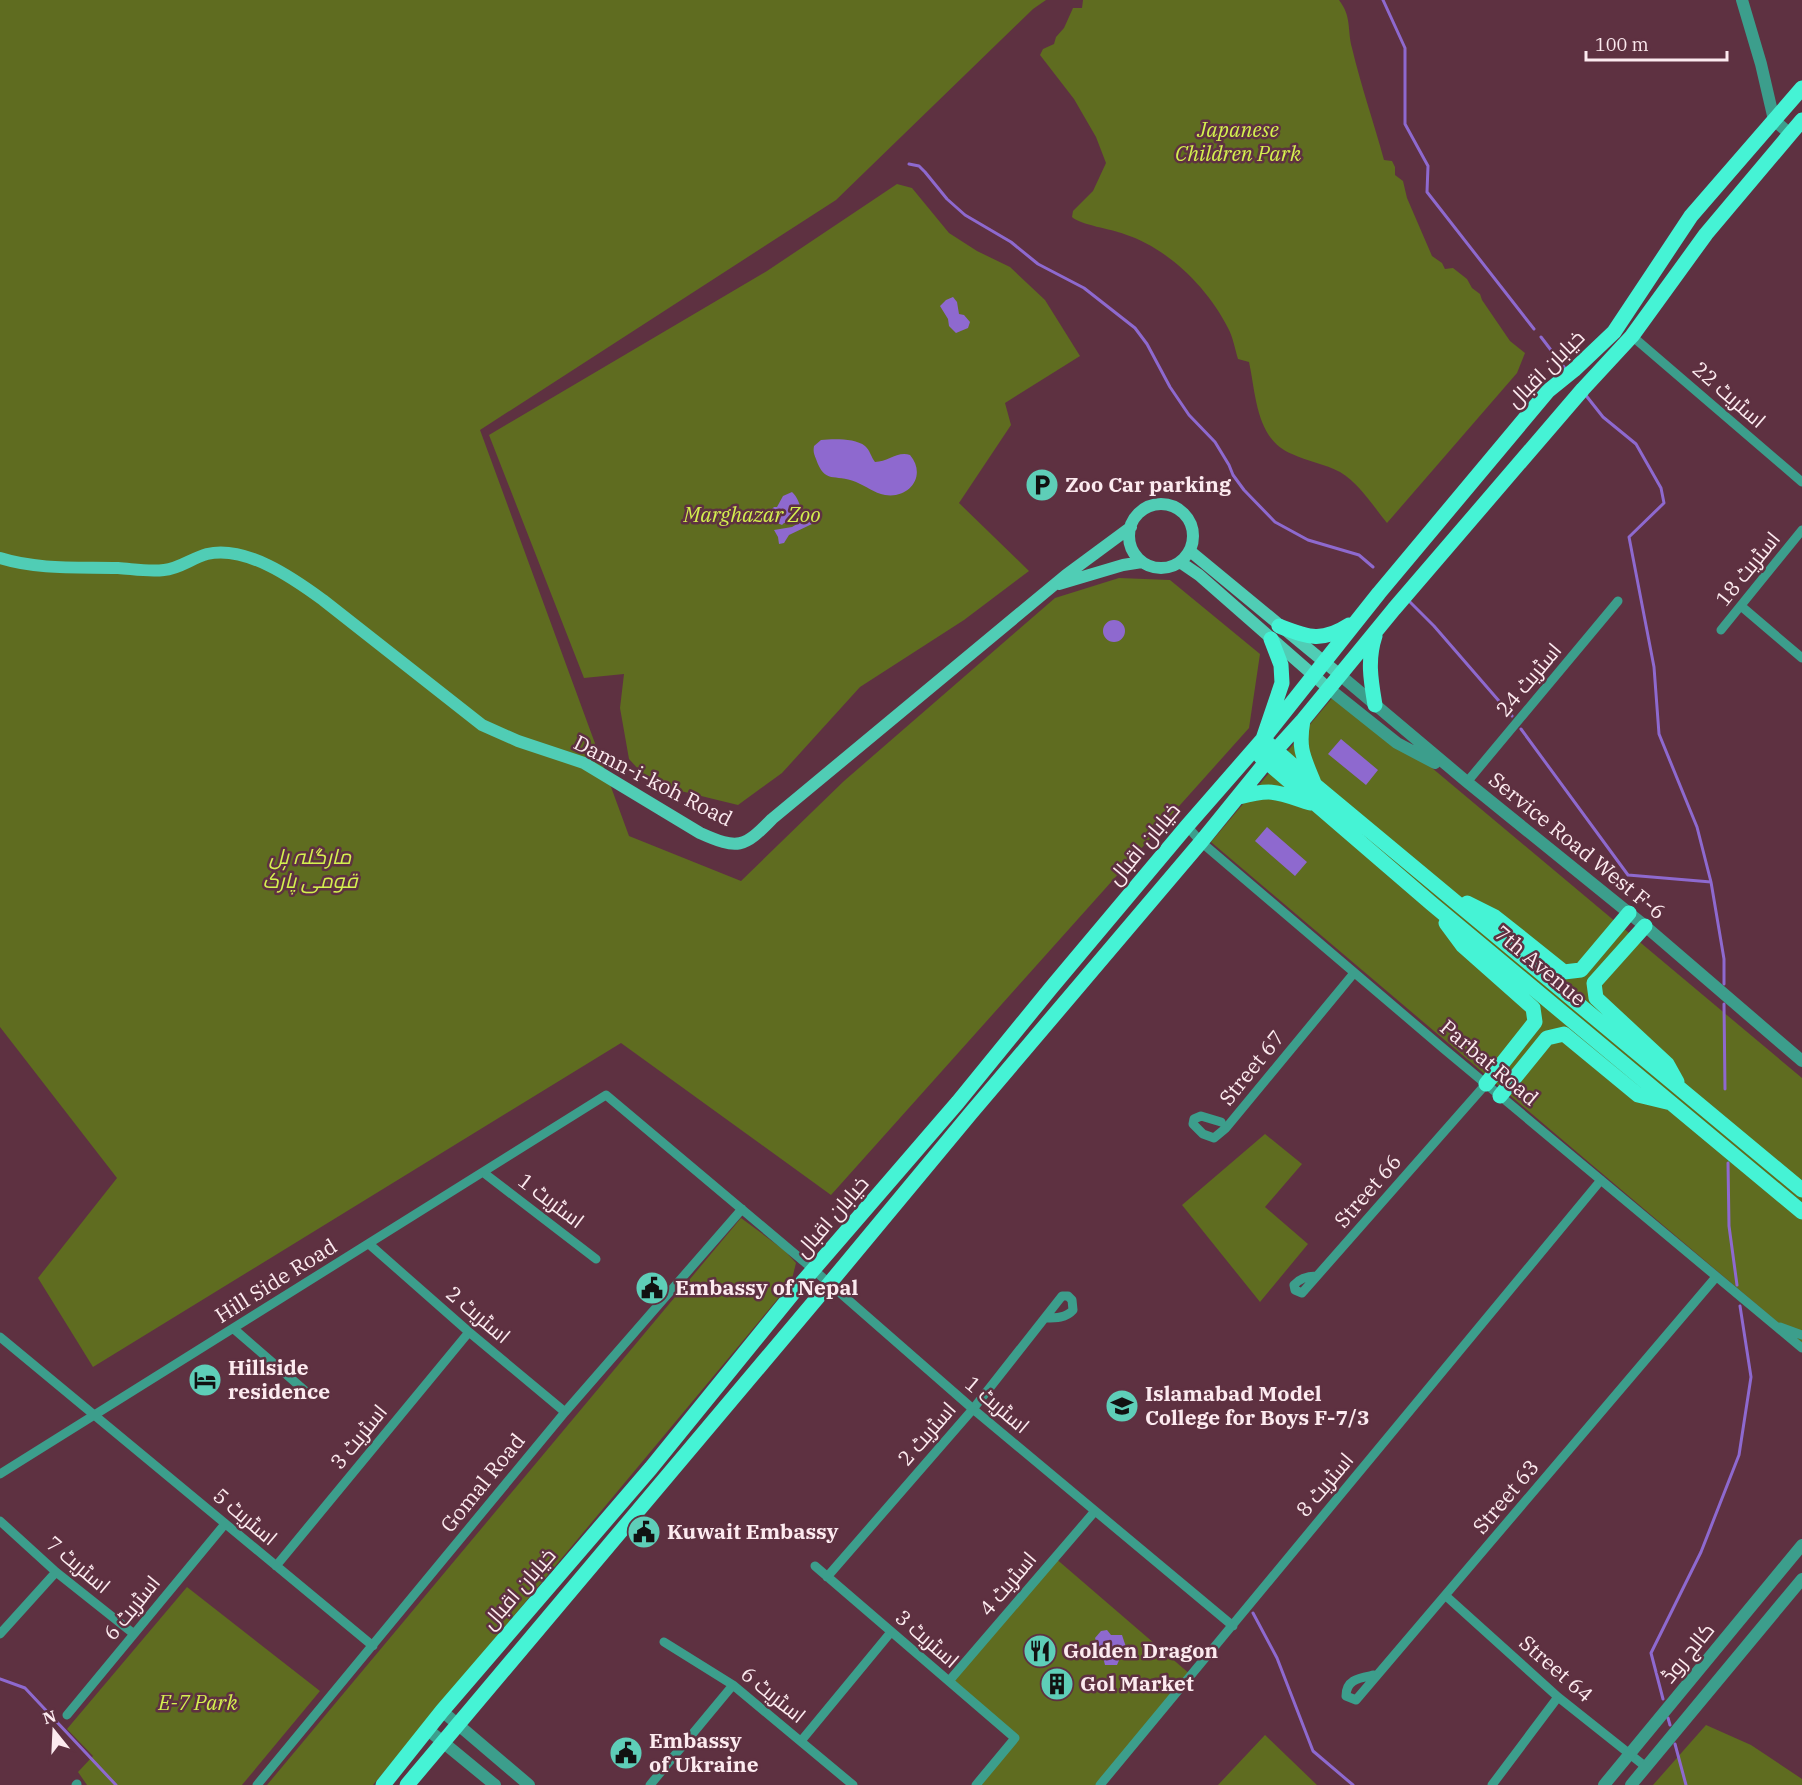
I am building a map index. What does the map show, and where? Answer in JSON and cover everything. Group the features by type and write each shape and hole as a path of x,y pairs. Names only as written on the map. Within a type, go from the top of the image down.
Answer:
{"main road":[{"name":"خیابان اقبال","path":"383,1785 442,1711 651,1468 814,1270 1257,745 1326,662 1379,593 1548,391 1614,332 1691,216 1802,88"},
{"name":"خیابان اقبال","path":"407,1785 1271,756 1304,720 1394,609 1583,389 1632,336 1706,234 1802,120"},
{"path":"1161,504 1172,506 1189,520 1193,530 1190,551 1180,562 1171,567 1151,567 1135,555 1131,546 1131,527 1138,515 1148,507 1161,504"},
{"name":"Damn-i-koh Road","path":"0,558 47,567 164,571 200,556 217,553 237,555 268,565 303,585 482,725 518,741 584,763 700,833 731,844 742,844 752,839 772,819 1066,575 1131,527"},
{"path":"1190,551 1275,632 1314,676 1328,688"},
{"path":"1055,585 1123,565 1142,562"},
{"path":"1180,562 1275,632 1326,662"},
{"path":"1275,632 1318,637 1334,634 1359,618"},
{"path":"1375,705 1370,676 1370,652 1378,628"},
{"path":"1257,745 1282,683 1275,632"},
{"name":"Service Road West F-6","path":"1326,662 1340,675"},
{"path":"1304,720 1300,741 1301,753 1315,785"},
{"name":"7th Avenue","path":"1257,745 1315,785 1441,889 1679,1098 1802,1212"},
{"name":"7th Avenue","path":"1271,756 1318,806 1432,904 1679,1098 1802,1190"},
{"path":"1239,796 1261,791 1274,791 1318,806"},
{"path":"1441,889 1495,917 1564,972 1581,970 1629,913"},
{"path":"1432,904 1463,946 1533,1008 1535,1022 1486,1084"},
{"path":"1500,1096 1547,1038 1564,1034 1638,1095 1679,1098 1667,1064 1596,998 1594,983 1645,926"}],"street":[{"path":"1742,0 1761,64 1774,120 1790,134"},
{"name":"اسٹریٹ 22","path":"1632,336 1802,482"},
{"name":"اسٹریٹ 18","path":"1721,630 1802,530"},
{"name":"اسٹریٹ 24","path":"1467,782 1618,601"},
{"path":"1741,606 1802,658"},
{"name":"Service Road West F-6","path":"1340,675 1467,782 1645,926 1802,1061"},
{"path":"1328,688 1396,743 1428,758 1467,782"},
{"name":"Parbat Road","path":"1187,826 1201,842 1354,973 1802,1348"},
{"name":"Street 67","path":"1221,1122 1201,1116 1194,1119 1193,1124 1203,1134 1214,1138 1226,1128 1354,973"},
{"name":"Street 66","path":"1316,1276 1309,1276 1298,1281 1294,1285 1295,1290 1302,1293 1486,1084"},
{"name":"Hill Side Road","path":"0,1474 606,1095 741,1209"},
{"name":"اسٹریٹ 1","path":"484,1173 596,1259"},
{"name":"اسٹریٹ 8","path":"1100,1785 1601,1180"},
{"name":"اسٹریٹ 1","path":"741,1209 973,1409 1233,1626"},
{"name":"Gomal Road","path":"257,1785 565,1412 741,1209"},
{"name":"اسٹریٹ 2","path":"369,1244 565,1412"},
{"name":"Street 63","path":"1374,1675 1349,1682 1346,1696 1356,1700 1716,1277"},
{"name":"اسٹریٹ 2","path":"827,1577 973,1409 1062,1296 1072,1300 1073,1310 1069,1315 1045,1318"},
{"name":"Parbat Road","path":"1773,1324 1802,1335"},
{"path":"234,1329 311,1396"},
{"name":"اسٹریٹ 3","path":"276,1566 469,1332"},
{"name":"اسٹریٹ 5","path":"0,1337 373,1646"},
{"name":"اسٹریٹ 4","path":"949,1682 1095,1510"},
{"name":"اسٹریٹ 7","path":"0,1521 56,1572 134,1634"},
{"name":"اسٹریٹ 6","path":"67,1715 225,1524"},
{"name":"کالج روڈ","path":"1604,1785 1802,1545"},
{"name":"اسٹریٹ 3","path":"815,1566 1015,1738 976,1785"},
{"path":"0,1634 56,1572"},
{"name":"کالج روڈ","path":"1631,1785 1802,1579"},
{"name":"Street 64","path":"1446,1596 1558,1697 1646,1767"},
{"path":"801,1741 891,1632"},
{"name":"اسٹریٹ 6","path":"664,1641 733,1685 853,1785"},
{"path":"650,1785 733,1685"},
{"path":"1496,1783 1558,1697"},
{"path":"442,1711 529,1785"},
{"path":"427,1729 495,1785"}],"green space":[{"name":"مارگلہ ہل قومی پارک","path":"0,0 1046,0 1033,9 836,200 480,430 629,836 741,881 844,781 1055,598 1119,578 1170,580 1260,654 1249,728 831,1195 621,1043 93,1367 38,1278 117,1178 0,1027"},
{"name":"Japanese Children Park","path":"1083,0 1339,0 1343,6 1348,18 1356,62 1384,160 1392,161 1395,175 1403,181 1407,198 1432,256 1442,263 1445,269 1453,268 1467,279 1472,288 1480,294 1510,341 1525,353 1517,373 1387,523 1360,488 1347,477 1334,469 1292,454 1271,438 1260,415 1249,362 1238,359 1231,335 1220,313 1210,298 1185,271 1171,259 1140,240 1072,217 1073,211 1093,191 1106,163 1096,137 1074,99 1040,55 1043,49 1054,44 1073,8 1082,8"},
{"name":"Marghazar Zoo","path":"897,184 912,188 949,233 977,251 1010,267 1045,300 1080,356 1005,403 1011,425 959,503 1029,571 964,620 860,687 782,773 738,805 652,784 629,759 620,708 624,674 584,678 489,435 767,271"},
{"path":"1339,690 1802,1078 1802,1343 1211,842"},
{"path":"1265,1134 1302,1164 1265,1207 1308,1244 1260,1302 1182,1205"},
{"path":"741,1218 784,1250 796,1263 791,1283 373,1785 267,1785"},
{"path":"1054,1557 1191,1675 1100,1785 976,1785 1015,1738 949,1681"},
{"name":"E-7 Park","path":"187,1587 320,1691 242,1785 87,1785 78,1772 93,1756 67,1729"},
{"path":"1706,1725 1751,1745 1802,1779 1802,1785 1653,1785"},
{"path":"1265,1735 1317,1785 1218,1785"}],"shaded area":[{"path":"953,297 957,302 959,314 964,315 970,322 968,328 956,333 949,326 948,319 940,306"},
{"path":"821,440 861,443 867,448 875,462 901,454 910,455 917,470 916,478 913,484 902,493 885,495 848,479 831,477 819,467 814,453 814,446"},
{"path":"792,492 812,524 789,535 784,543 779,544 774,530 792,527 804,520 797,515 796,521 782,525 773,521 772,516 775,512 772,509 777,507 783,496"},
{"path":"1114,620 1122,623 1125,631 1122,639 1114,642 1106,639 1103,631 1106,623"},
{"path":"1341,739 1378,770 1366,785 1328,754"},
{"path":"1267,827 1307,862 1295,876 1255,841"},
{"path":"1107,1630 1111,1635 1122,1635 1127,1650 1117,1665 1105,1665 1095,1638 1101,1631"}],"waterway":[{"path":"1383,0 1405,48 1405,124 1428,166 1427,192 1534,329"},
{"path":"909,164 919,166 947,199 965,215 1011,242 1038,264 1084,288 1135,328 1189,415 1215,442 1244,490 1275,522 1308,540 1359,555 1373,567"},
{"path":"1541,337 1567,371"},
{"path":"1584,393 1603,417 1636,444 1661,488 1664,503 1629,537 1654,667 1659,734 1697,827 1711,882"},
{"path":"1408,600 1434,626 1512,716"},
{"path":"1521,729 1628,875 1711,882 1724,959 1724,984"},
{"path":"1724,1004 1725,1089"},
{"path":"1728,1163 1729,1226 1737,1285"},
{"path":"1663,1699 1651,1653 1701,1552 1739,1455 1751,1377 1740,1306"},
{"path":"1253,1613 1277,1658 1313,1751 1353,1785"},
{"path":"0,1679 25,1688 116,1785"},
{"path":"1668,1718 1670,1725"},
{"path":"1675,1744 1686,1785"}],"place":[{"name":"Zoo Car parking","path":"1042,485"},
{"name":"Embassy of Nepal","path":"652,1288"},
{"name":"Hillside residence","path":"205,1380"},
{"name":"Islamabad Model College for Boys F-7/3","path":"1122,1406"},
{"name":"Kuwait Embassy","path":"644,1532"},
{"name":"Golden Dragon","path":"1040,1651"},
{"name":"Gol Market","path":"1057,1684"},
{"name":"Embassy of Ukraine","path":"626,1753"}]}
